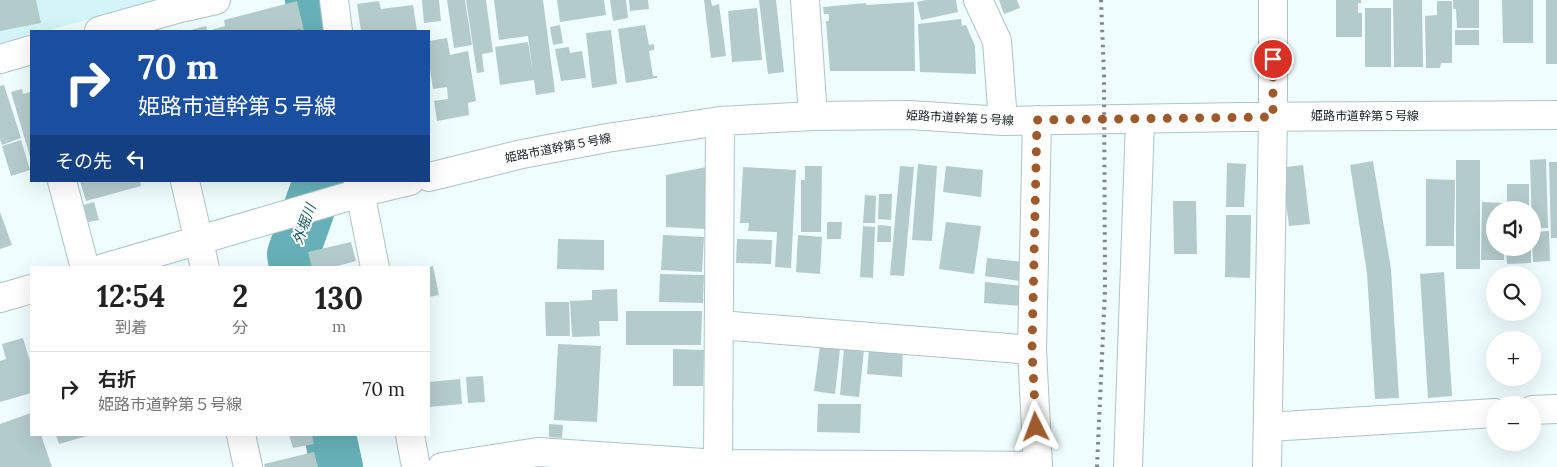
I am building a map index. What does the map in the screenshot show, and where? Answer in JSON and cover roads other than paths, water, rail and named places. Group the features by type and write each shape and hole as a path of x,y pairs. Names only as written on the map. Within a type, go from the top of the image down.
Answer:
{"street":[{"path":"106,30 149,24 216,0"},
{"path":"334,0 338,30"},
{"path":"805,0 813,116"},
{"path":"978,0 997,41 1003,121"},
{"path":"1267,467 1273,117 1273,0"},
{"path":"0,60 30,55"},
{"name":"姫路市道幹第５号線","path":"430,177 522,154 578,143 720,121 813,116 909,115 1003,121 1557,115"},
{"path":"442,467 538,452 718,466 1038,467 1032,350 1037,120"},
{"path":"1128,467 1140,120"},
{"path":"718,466 720,121"},
{"path":"62,182 84,266"},
{"path":"185,182 205,266"},
{"path":"111,266 359,187 402,182"},
{"path":"359,187 375,266"},
{"path":"0,298 30,289"},
{"path":"720,325 1032,350"},
{"path":"1541,410 1557,409"},
{"path":"1268,427 1486,413"},
{"path":"241,436 248,467"},
{"path":"410,436 416,467"}],"waterway":[{"name":"外堀川","path":"311,0 315,30"},
{"name":"外堀川","path":"295,266 293,254 319,182"},
{"name":"外堀川","path":"330,436 337,467"}],"railway":[{"path":"1097,467 1105,290 1104,75 1101,0"}]}
